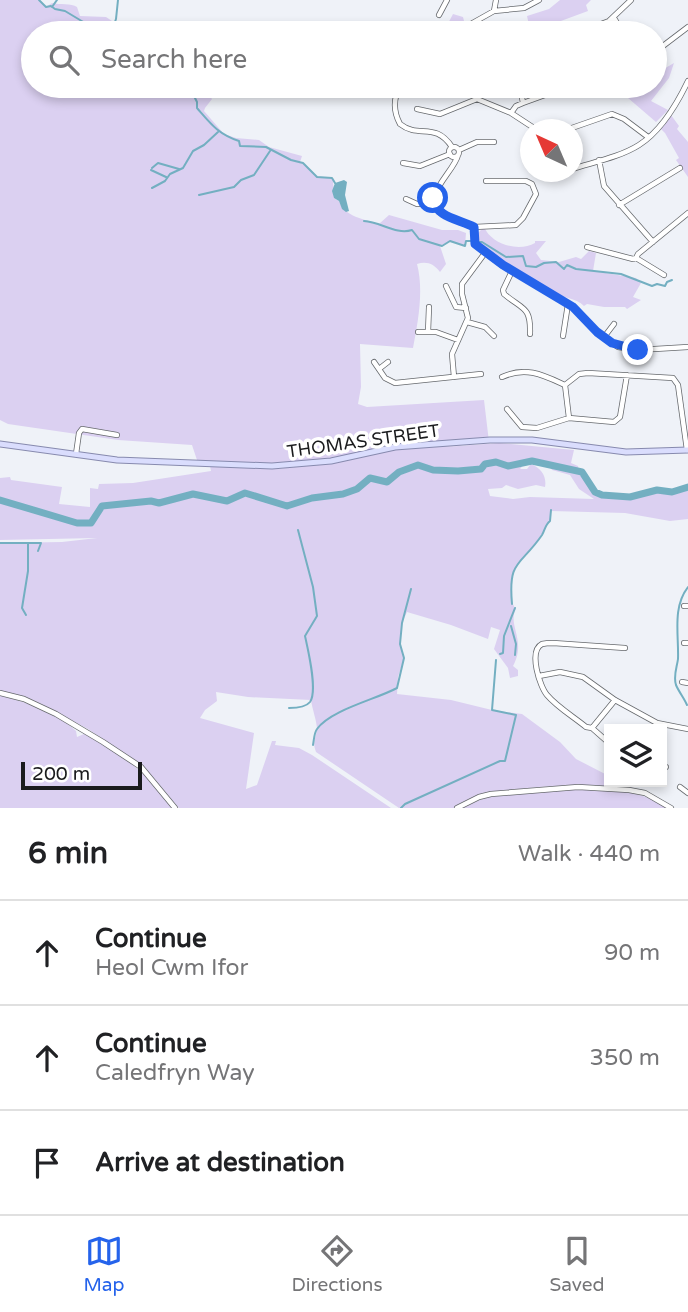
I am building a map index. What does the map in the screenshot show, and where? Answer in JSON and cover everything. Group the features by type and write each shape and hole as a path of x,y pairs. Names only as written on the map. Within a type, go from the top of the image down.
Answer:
{"main road":[{"name":"THOMAS STREET","path":"0,444 117,460 272,466 331,461 395,447 490,440 532,440 626,452 688,450"}],"street":[{"path":"439,15 447,0"},
{"path":"494,11 496,0"},
{"path":"476,21 494,11 524,8 539,0"},
{"path":"607,21 614,18 631,0"},
{"path":"667,44 687,31"},
{"path":"583,165 631,149 648,137 669,115 688,81"},
{"path":"395,98 400,124 408,129 439,133 455,154 454,165 434,192 434,203 442,214 474,227 516,225 536,194 532,184 526,181 486,181"},
{"path":"522,98 523,103"},
{"path":"511,113 516,106 534,98"},
{"path":"417,109 440,114 477,99 520,119"},
{"path":"583,124 612,114 624,119 648,137"},
{"path":"403,163 420,166 455,154 477,142 494,142"},
{"path":"599,160 604,186 653,242"},
{"path":"619,205 680,168"},
{"path":"406,199 417,204 434,203"},
{"path":"636,258 688,213"},
{"path":"474,227 475,242 485,253 578,310 612,343 625,348 688,347"},
{"path":"587,247 636,258 664,275"},
{"path":"454,377 452,354 467,322 462,284 485,253"},
{"path":"512,271 503,290 504,295 527,310 532,332"},
{"path":"446,286 456,307 467,308"},
{"path":"564,336 568,304"},
{"path":"428,332 429,307"},
{"path":"467,322 485,327 494,336"},
{"path":"604,337 614,324"},
{"path":"418,332 458,340"},
{"path":"374,362 388,380 395,383 481,374"},
{"path":"379,369 388,362"},
{"path":"502,377 520,371 551,377 565,385"},
{"path":"565,385 583,373 667,376 678,384 688,450"},
{"path":"507,409 522,427 537,428 569,418 610,423 618,421 627,375"},
{"path":"565,385 569,418"},
{"path":"76,454 82,429 117,435"},
{"path":"604,739 547,695 539,676 536,658 538,648 542,644 553,643 625,648"},
{"path":"539,676 560,672 573,673 660,725 688,729"},
{"path":"0,693 24,699 56,714 112,748 147,773 175,808"},
{"path":"592,728 615,700"},
{"path":"457,808 479,797 505,792 578,787 645,793 671,808"},
{"path":"680,787 688,793"}],"shaded area":[{"path":"0,0 39,0 46,7 52,3 75,6 80,16 106,17 112,21 21,21 21,98 211,98 204,111 224,134 259,140 269,147 302,156 300,162 315,176 333,179 334,198 350,214 379,224 389,215 442,230 466,233 465,246 450,241 440,246 446,264 440,272 430,264 417,264 420,295 413,348 360,344 361,387 358,404 367,407 484,400 489,442 445,447 499,443 574,450 571,463 578,466 595,492 602,495 630,497 657,490 672,492 688,487 688,519 670,521 625,513 551,511 550,521 514,571 512,579 511,597 516,609 514,621 518,641 517,657 513,666 518,670 518,676 510,678 508,668 494,649 500,630 491,627 488,639 407,612 402,623 400,644 404,658 398,677 397,694 451,700 522,714 560,742 576,759 604,773 604,787 574,785 491,792 455,808 399,808 316,752 314,743 317,726 311,700 248,697 216,692 217,701 205,710 200,718 254,733 246,789 257,785 272,741 276,741 275,745 299,748 312,755 391,808 179,808 146,769 88,729 41,704 0,691 0,543 62,542 97,538 0,540 0,478 10,477 11,480 62,487 59,504 90,507 90,488 98,489 99,484 133,483 211,471 210,466 199,466 192,445 118,440 8,424 0,420","holes":["532,461 548,464 552,470 570,475 579,489 594,499 513,499 490,496 488,489 506,485 518,489 536,485 545,487 544,476 538,468 531,464 527,469 520,469 525,463","330,463 276,469 234,467"]},
{"path":"560,0 591,0 586,5 588,11 561,21 528,21 527,16 549,9"},
{"path":"453,14 463,17 464,21 449,21"},
{"path":"674,63 667,81 667,67"},
{"path":"628,98 653,98 651,101 668,110 656,122"},
{"path":"671,115 679,126 677,129 688,142 688,177 676,160 679,158 665,133 659,127"},
{"path":"484,227 499,242 514,247 546,241 536,253 541,260 559,262 576,257 581,259 589,251 596,253 593,271 636,278 641,283 633,297 641,300 627,309 587,304 584,306 554,293 479,245 477,234"},
{"path":"0,695 50,713 76,731 77,737 84,734 110,749 143,774 172,808 0,808"},
{"path":"575,789 635,794 669,808 461,808 487,797"}],"water":[{"path":"344,180 347,182 345,195 349,211 346,212 334,198 332,191 335,183"}],"waterway":[{"path":"39,0 46,7 65,11 82,21"},
{"path":"52,7 57,0"},
{"path":"115,21 118,0"},
{"path":"195,98 197,108 211,124 220,132 239,141 240,146 266,147 303,163 317,177 332,178 335,183"},
{"path":"152,188 183,168 193,151 218,132"},
{"path":"199,195 234,187 241,180 254,175 270,151"},
{"path":"152,168 158,163 179,169"},
{"path":"151,170 166,177"},
{"path":"364,221 394,230 412,230 419,239 442,246 450,241 465,246 466,241 471,241"},
{"path":"478,242 506,257 523,256 526,266 536,267 556,262 564,269 567,265 576,269 621,274 652,286 665,286 672,280"},
{"path":"0,500 77,523 91,523 102,506 151,501 159,503 193,494 227,501 245,493 287,506 312,498 343,494 357,489 370,478 387,482 399,472 418,465 433,470 458,471 481,469 485,464 496,462 508,466 532,461 582,472 595,492 602,495 630,497 657,490 672,492 688,487"},
{"path":"512,604 514,571 542,535 550,521 551,510"},
{"path":"289,708 306,705 312,697 312,670 305,636 317,616 313,587 298,530"},
{"path":"0,543 41,543 38,551"},
{"path":"26,615 22,608 28,571 28,544"},
{"path":"687,705 675,678 678,659 678,613 688,587"},
{"path":"313,745 317,729 323,722 397,688 404,658 400,644 402,623 411,589"},
{"path":"500,654 503,653 504,636 515,608"},
{"path":"511,626 516,644 515,655"},
{"path":"401,808 505,761 516,715 492,710 496,660"}],"route":[{"path":"433,198 437,210 442,214 474,227 475,244 495,260 573,307 597,332 618,347 638,350"}]}
